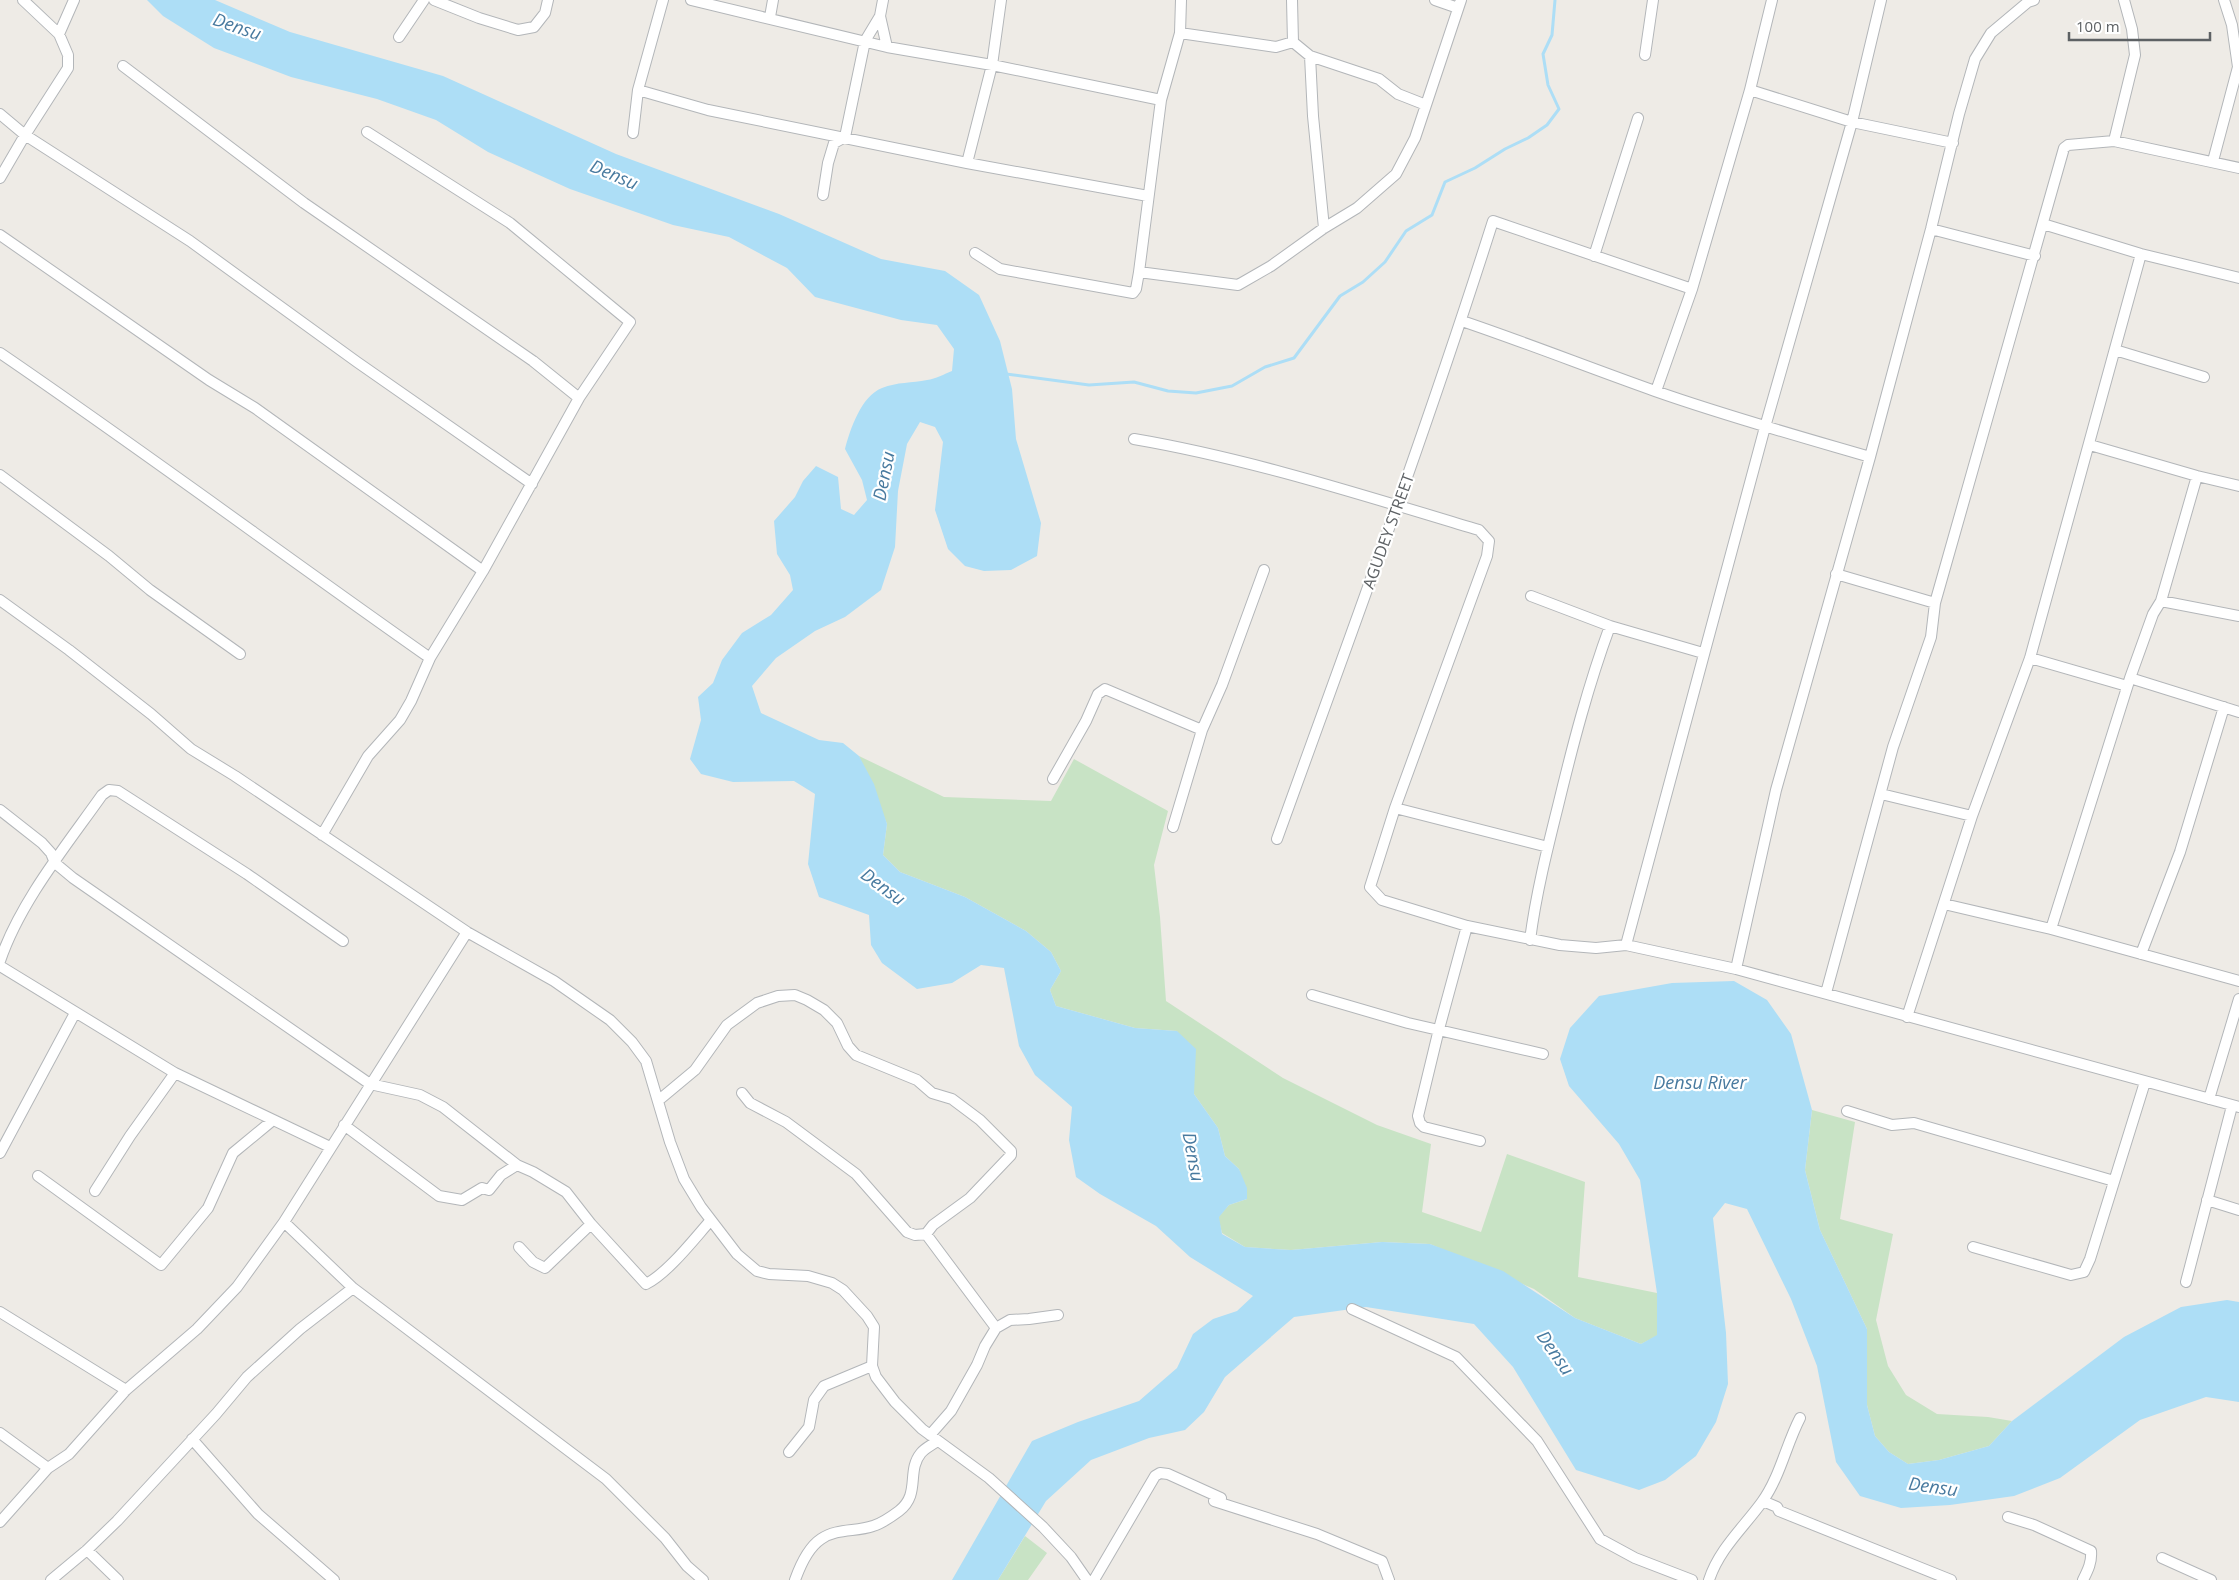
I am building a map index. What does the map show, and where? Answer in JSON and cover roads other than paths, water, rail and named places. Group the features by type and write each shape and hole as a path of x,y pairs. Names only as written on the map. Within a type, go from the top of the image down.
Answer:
{"street":[{"path":"0,178 68,68 68,55 59,34 23,0"},
{"path":"59,34 74,0"},
{"path":"400,37 424,0"},
{"path":"434,0 478,18 518,30 534,27 545,14 548,0"},
{"path":"633,133 638,90 663,0"},
{"path":"691,0 770,17 887,46 992,65 1161,100"},
{"path":"770,17 773,0"},
{"path":"823,195 828,162 834,143 845,136 865,41 880,16 883,0"},
{"path":"967,162 992,65 1001,0"},
{"path":"975,253 1000,269 1133,293 1136,289 1139,272 1161,100 1180,33 1181,0"},
{"path":"1292,0 1294,42 1310,56 1379,79 1398,94 1426,105"},
{"path":"1139,272 1238,285 1272,266 1324,228 1357,208 1396,174 1416,138 1460,4 1436,0"},
{"path":"1645,55 1653,0"},
{"path":"1656,391 1692,289 1750,90 1772,0"},
{"path":"1626,945 1765,427 1852,122 1881,0"},
{"path":"2114,141 2135,55 2132,29 2124,0"},
{"path":"2213,161 2238,67 2232,25 2224,0"},
{"path":"1736,969 1776,790 1870,457 1975,59 1991,33 2029,1"},
{"path":"880,16 887,46"},
{"path":"1180,33 1276,47 1294,42"},
{"path":"1310,56 1313,116 1324,228"},
{"path":"123,66 304,203 533,361 579,398"},
{"path":"638,90 708,110 1148,196"},
{"path":"1750,90 1852,122 1953,143"},
{"path":"0,114 25,135 190,241 357,362 532,484"},
{"path":"1638,118 1594,256 1692,289"},
{"path":"322,835 368,756 400,720 411,701 430,658 483,571 579,398 630,322 510,223 367,132"},
{"path":"1826,993 1893,747 1931,637 1935,603 2035,256 2064,148 2068,145 2114,141 2239,168"},
{"name":"AGUDEY STREET","path":"1277,839 1398,506 1462,321 1493,222 1594,256"},
{"path":"2043,224 2142,254 2239,278"},
{"path":"1931,229 2035,256"},
{"path":"0,235 209,380 255,408 483,571"},
{"path":"1907,1017 1972,816 2030,658 2142,254"},
{"path":"1462,321 1558,354 1656,391 1765,427 1870,457"},
{"path":"2115,350 2204,377"},
{"path":"0,353 205,496 284,555 430,658"},
{"path":"1134,439 1179,446 1246,462 1479,530 1489,541 1487,556 1395,808 1370,887 1382,900 1467,926 1530,940 1596,948 1626,945 1736,969 2235,1106 2207,1200 2186,1282"},
{"path":"2090,445 2197,476 2239,486"},
{"path":"0,475 109,556 150,590 240,654"},
{"path":"2051,929 2128,682 2153,614 2161,600 2197,476"},
{"path":"1172,827 1202,730 1222,685 1264,570"},
{"path":"1836,574 1935,603"},
{"path":"1531,596 1610,626 1703,653"},
{"path":"0,600 77,656 151,714 191,749 467,932 554,981 610,1020 632,1042 646,1061 670,1142 684,1179 710,1220 737,1254 757,1272 808,1276 822,1279 843,1290 867,1316 874,1327 872,1366 876,1377 895,1402 906,1415 933,1438 989,1478 994,1485 1042,1527 1071,1557 1088,1580"},
{"path":"2161,600 2239,616"},
{"path":"1530,940 1536,893 1589,685 1610,626"},
{"path":"2030,658 2239,712"},
{"path":"1053,779 1086,721 1098,694 1105,689 1202,730"},
{"path":"2141,954 2180,852 2224,707"},
{"path":"0,961 3,941 102,795 109,790 118,791 216,853 343,941"},
{"path":"1881,794 1972,816"},
{"path":"1395,808 1548,847"},
{"path":"0,810 42,843 51,853 55,863 146,930 370,1084 420,1095 435,1103 517,1165 533,1172 566,1192 591,1224 646,1284 654,1280 668,1267 710,1220"},
{"path":"1944,904 2051,929 2239,981"},
{"path":"1467,926 1418,1116 1420,1123 1424,1127 1480,1140"},
{"path":"0,1522 48,1468 69,1454 126,1390 197,1329 237,1287 284,1222 467,932"},
{"path":"0,966 175,1073 330,1147"},
{"path":"1312,995 1408,1023 1542,1054"},
{"path":"659,1100 695,1070 727,1025 757,1003 778,996 795,996 808,1000 824,1010 837,1023 848,1046 856,1055 917,1080 932,1093 952,1099 980,1120 1011,1150 1011,1155 970,1198 933,1225 926,1234 915,1235 907,1232 856,1174 786,1122 750,1103 742,1093"},
{"path":"2209,1099 2239,999"},
{"path":"0,1153 75,1013"},
{"path":"95,1192 130,1136 175,1073"},
{"path":"1973,1247 2071,1275 2084,1272 2090,1259 2145,1082"},
{"path":"1847,1111 1892,1125 1914,1124 2114,1181"},
{"path":"38,1176 162,1265 208,1208 233,1152 273,1120"},
{"path":"344,1125 439,1196 462,1200 482,1188 488,1190 501,1175 517,1165"},
{"path":"2207,1200 2239,1210"},
{"path":"284,1222 353,1288 606,1479 665,1538 687,1566 703,1580"},
{"path":"519,1247 532,1262 545,1268 591,1224"},
{"path":"926,1234 996,1328"},
{"path":"51,1580 87,1550 117,1521 216,1414 247,1377 300,1328 353,1288"},
{"path":"1352,1309 1456,1357 1537,1441 1600,1539 1635,1558 1692,1580"},
{"path":"0,1312 126,1390"},
{"path":"795,1580 806,1557 820,1539 832,1533 871,1527 882,1523 902,1508 910,1498 914,1465 951,1411 996,1328 1010,1320 1029,1320 1058,1315"},
{"path":"789,1452 809,1427 814,1400 824,1386 872,1366"},
{"path":"1709,1580 1714,1564 1742,1524 1763,1501 1790,1446 1793,1432 1800,1418"},
{"path":"0,1433 48,1468"},
{"path":"192,1439 258,1514 334,1580"},
{"path":"1094,1580 1155,1476 1160,1473 1168,1474 1217,1500 1317,1534 1382,1561 1389,1580"},
{"path":"1763,1501 1780,1511 1951,1580"},
{"path":"2008,1517 2034,1525 2091,1551 2090,1567 2083,1580"},
{"path":"87,1550 118,1580"},
{"path":"2162,1558 2211,1580"}],"water":[{"path":"147,0 215,0 290,32 443,76 616,154 779,214 881,259 945,271 979,295 1000,341 1012,389 1016,439 1041,523 1037,556 1011,570 984,571 965,566 948,549 935,510 943,442 935,427 920,422 907,444 898,491 895,547 881,590 845,617 815,631 776,658 752,686 761,713 819,740 843,743 859,756 874,784 887,824 883,855 900,872 965,897 1026,931 1051,952 1061,971 1050,990 1056,1006 1135,1028 1177,1031 1196,1049 1194,1094 1218,1128 1225,1156 1239,1169 1247,1188 1247,1199 1229,1205 1219,1217 1222,1234 1245,1247 1291,1250 1382,1242 1430,1244 1503,1271 1575,1318 1641,1344 1657,1335 1657,1293 1640,1180 1619,1144 1569,1086 1560,1059 1570,1028 1599,996 1672,983 1734,981 1767,1000 1791,1034 1812,1110 1805,1170 1820,1230 1867,1329 1867,1405 1875,1436 1889,1452 1908,1464 1939,1460 1989,1446 2012,1421 2124,1337 2181,1307 2227,1300 2239,1302 2239,1402 2206,1397 2140,1420 2060,1478 2014,1496 1950,1505 1901,1508 1860,1496 1836,1462 1817,1366 1791,1299 1747,1209 1725,1203 1713,1218 1726,1333 1728,1384 1716,1422 1696,1456 1665,1480 1639,1490 1576,1470 1513,1367 1474,1324 1366,1307 1294,1317 1225,1377 1204,1412 1185,1430 1149,1438 1091,1460 1046,1501 998,1580 952,1580 1032,1441 1078,1422 1139,1401 1177,1368 1193,1334 1213,1319 1237,1311 1253,1296 1190,1257 1156,1226 1100,1194 1076,1177 1069,1140 1072,1107 1035,1075 1019,1046 1004,968 981,965 952,983 917,989 882,963 871,945 869,915 819,897 808,864 815,794 794,781 733,782 701,774 690,759 701,720 698,697 713,683 722,660 742,633 771,615 793,590 790,575 777,554 774,521 795,497 803,481 816,466 838,477 841,509 854,515 867,500 862,480 845,449 853,423 862,406 868,398 882,388 937,378 952,371 954,349 937,325 901,320 815,297 787,268 729,237 673,225 570,189 488,152 436,120 377,99 291,77 214,48 163,16"}],"waterway":[{"path":"1006,374 1089,385 1134,382 1168,391 1196,393 1232,386 1265,367 1294,358 1340,296 1363,282 1385,262 1406,231 1432,215 1445,182 1475,168 1505,149 1528,138 1547,125 1559,109 1548,85 1543,54 1552,35 1555,0"}],"water label":[{"name":"Densu","path":"237,27"},
{"name":"Densu","path":"614,175"},
{"name":"Densu","path":"884,476"},
{"name":"Densu","path":"883,887"},
{"name":"Densu River","path":"1700,1083"},
{"name":"Densu","path":"1193,1157"},
{"name":"Densu","path":"1555,1353"},
{"name":"Densu","path":"1933,1487"}]}
